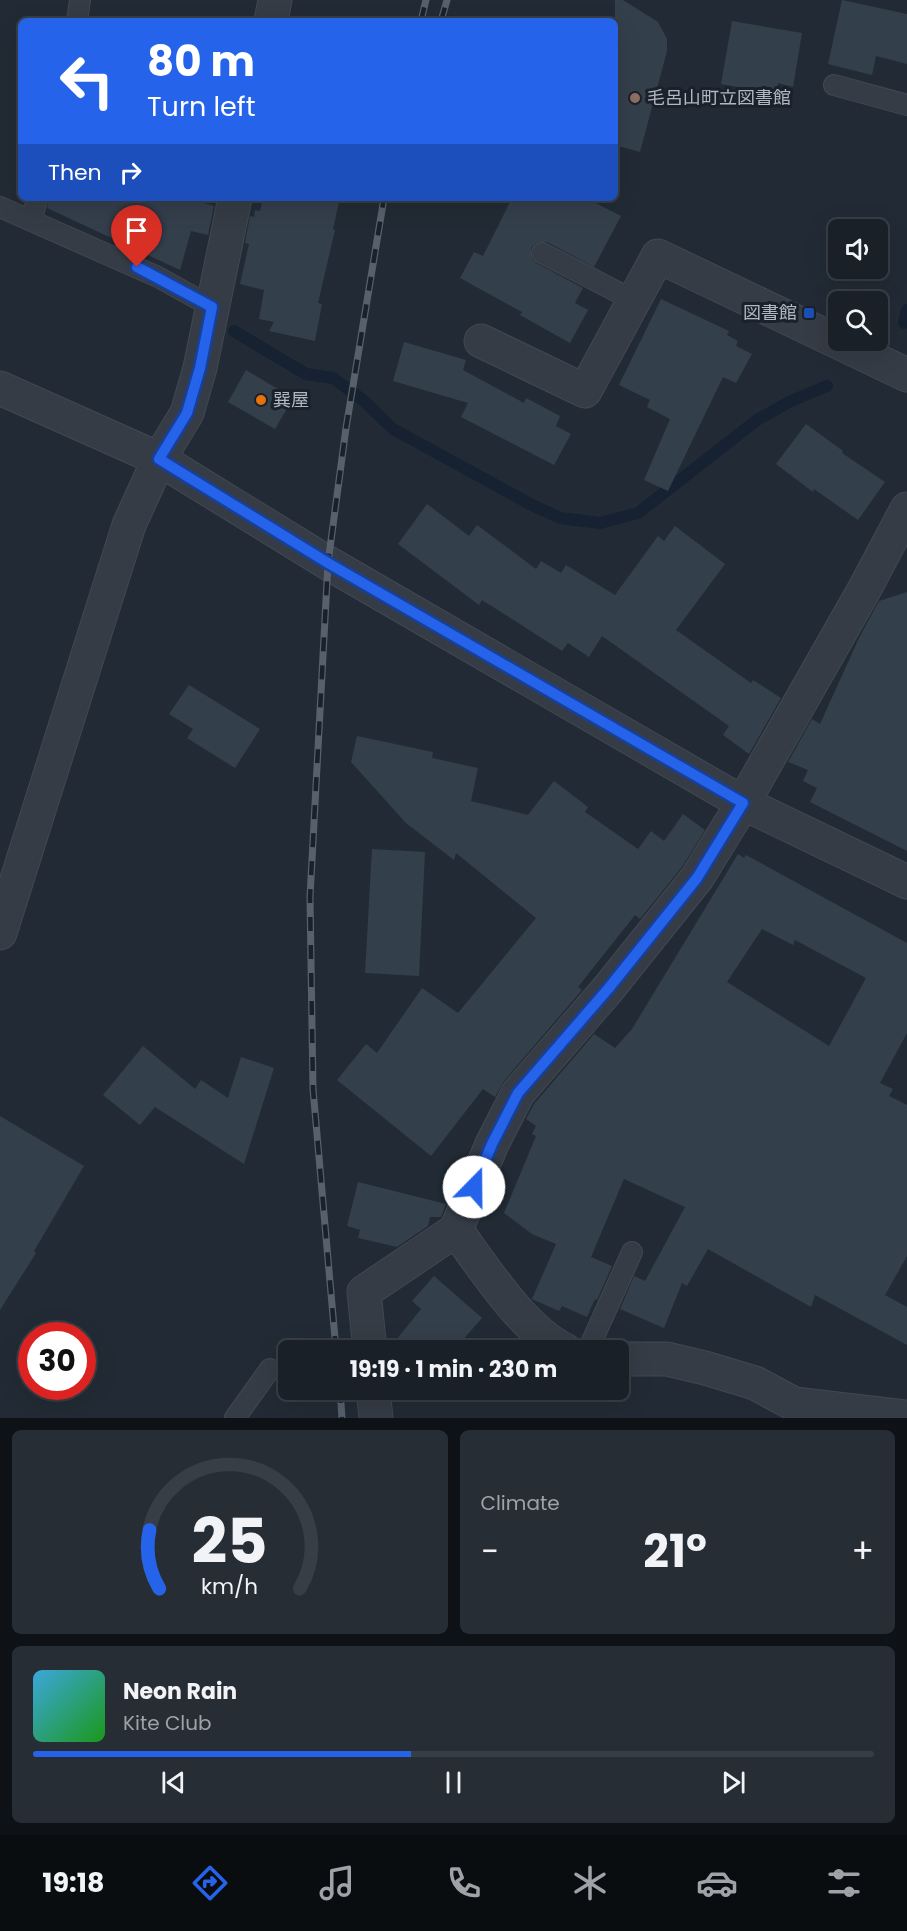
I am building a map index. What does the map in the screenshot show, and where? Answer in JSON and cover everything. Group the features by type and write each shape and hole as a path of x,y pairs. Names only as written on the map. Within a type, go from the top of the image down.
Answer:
{"street":[{"path":"272,18 275,0"},
{"path":"0,933 129,525 159,459 187,413 200,368 234,201"},
{"path":"482,341 585,391 658,256 907,375"},
{"path":"0,388 159,459 328,563 743,803 907,882"},
{"path":"369,1340 364,1292 456,1230 492,1144 518,1093 608,989 697,878 743,803 864,590 907,509"},
{"path":"456,1230 510,1304 549,1340"},
{"path":"629,1359 667,1359 755,1383 794,1411 907,1417"},
{"path":"374,1400 376,1418"}],"lane":[{"path":"77,18 80,0"},
{"path":"834,85 907,105"},
{"path":"32,220 36,201"},
{"path":"0,207 158,277 212,307"},
{"path":"542,253 633,300"},
{"path":"592,1340 632,1252"},
{"path":"235,1418 270,1369"}],"building":[{"name":"毛呂山町立図書館","path":"615,0 623,0 658,22 667,39 667,51 640,152 618,146 618,18 615,18"},
{"path":"842,0 907,14 907,64 876,56 872,75 828,64"},
{"path":"732,21 802,33 793,87 778,83 776,94 721,84"},
{"path":"48,201 196,201 214,206 208,235 191,231 180,270 47,208"},
{"path":"262,201 339,201 318,303 322,304 315,341 269,331 274,322 259,319 264,290 240,284 249,244 245,243 250,216 254,217 255,210 260,211"},
{"path":"510,201 592,201 621,216 594,267 547,242 536,243 531,248 532,259 536,263 583,288 575,303 588,310 570,343 520,315 522,312 460,278 474,252 483,256"},
{"path":"661,299 729,331 727,335 738,341 736,346 752,354 736,383 723,377 668,491 644,480 670,419 647,407 650,400 619,385"},
{"path":"404,342 466,360 463,370 524,403 526,398 560,416 556,426 571,434 554,465 461,417 468,403 393,381"},
{"name":"巽屋","path":"246,370 293,398 275,429 228,402"},
{"path":"806,424 843,451 842,453 885,482 858,520 814,489 813,492 776,464"},
{"path":"427,504 469,536 477,525 536,569 541,561 561,573 566,565 615,595 658,536 664,541 675,526 725,564 676,630 751,683 753,680 781,698 749,754 723,735 729,726 602,636 589,657 568,643 562,651 482,600 479,605 398,544"},
{"path":"907,592 907,851 810,802 817,788 803,781 808,770 788,762 812,719 820,724 859,638 879,601"},
{"path":"189,685 260,729 235,768 187,738 193,729 169,714"},
{"path":"357,736 433,752 432,758 478,768 471,801 528,815 554,781 588,807 585,812 638,849 651,831 664,841 683,814 705,830 682,867 640,919 635,915 578,987 582,990 504,1081 495,1097 483,1089 431,1156 337,1080 366,1044 377,1053 422,988 458,1013 536,918 456,853 454,860 406,823 351,762"},
{"path":"372,849 425,852 419,976 365,973"},
{"path":"738,854 744,858 746,855 907,943 907,1033 880,1083 893,1089 889,1096 907,1105 907,1256 885,1295 907,1307 907,1345 815,1295 811,1307 708,1249 687,1286 682,1283 664,1328 620,1309 634,1276 645,1281 685,1207 624,1179 591,1257 612,1266 587,1317 562,1306 559,1311 532,1299 556,1244 532,1234 504,1213 536,1136 532,1134 536,1126 526,1119 534,1104 594,1034 615,1048 632,1029","holes":["762,929 793,945 795,940 866,978 829,1046 727,982"]},
{"path":"143,1046 195,1089 201,1080 228,1098 241,1057 274,1068 244,1164 155,1107 140,1125 103,1095"},
{"path":"0,1116 84,1166 34,1251 36,1253 0,1310"},
{"path":"358,1182 446,1204 441,1217 430,1217 428,1226 397,1247 358,1238 360,1230 347,1226"},
{"path":"434,1276 482,1318 463,1340 396,1340 421,1309 412,1301"}],"waterway":[{"path":"904,323 907,310"},
{"path":"234,331 306,374 333,378 363,400 393,429 532,505 560,518 600,523 638,513 757,420 791,401 827,386"}],"railway":[{"path":"422,18 426,0"},
{"path":"442,18 447,0"},
{"path":"335,1340 313,1089 310,897 328,563 346,428 384,201"},
{"path":"341,1400 342,1418"}],"place":[{"name":"毛呂山町立図書館","path":"635,98"},
{"name":"図書館","path":"809,313"},
{"name":"巽屋","path":"261,400"}],"route":[{"path":"137,267 212,307 200,368 187,413 159,459 328,563 743,803 697,878 608,989 518,1093 492,1144 474,1187"}]}
